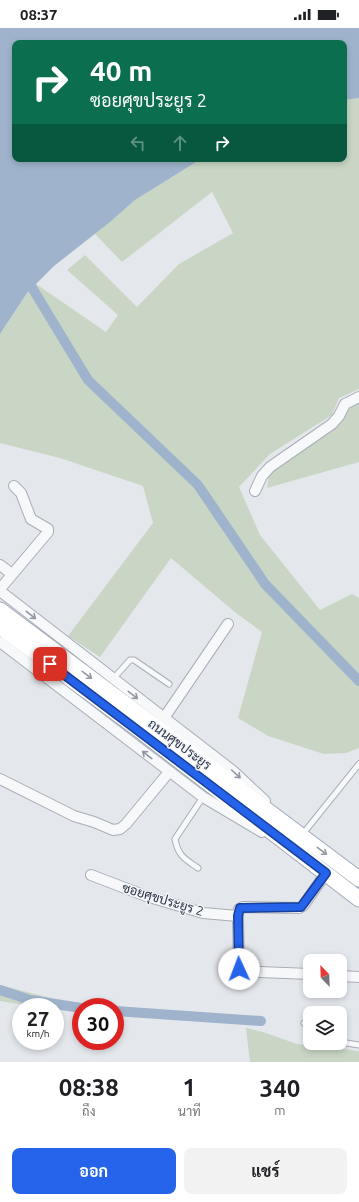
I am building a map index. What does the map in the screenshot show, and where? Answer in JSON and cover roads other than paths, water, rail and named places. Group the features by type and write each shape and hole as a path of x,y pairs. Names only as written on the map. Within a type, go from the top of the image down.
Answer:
{"main road":[{"name":"ถนนศุขประยูร","path":"0,610 297,852 359,899"},
{"name":"ถนนศุขประยูร","path":"0,627 304,838 359,879"}],"street":[{"path":"255,491 262,476 270,467 332,424 339,416 345,404 359,397"},
{"path":"14,486 21,493 31,519 48,529 48,532 0,590 233,771 304,838"},
{"path":"0,565 12,574"},
{"path":"164,718 228,624"},
{"path":"0,642 203,797 297,852"},
{"path":"0,779 74,816 113,830 120,829 126,824 169,772"},
{"path":"303,974 239,970 239,909 243,907 299,908 303,906 326,873"},
{"name":"ซอยศุขประยูร 2","path":"91,875 146,896 203,913 238,916"},
{"path":"347,976 359,977"}],"lane":[{"path":"113,679 125,663 130,660 134,660 169,684"},
{"path":"304,838 359,764"},
{"path":"198,868 183,858 177,850 175,839 203,797"},
{"path":"347,1043 359,1046"}],"water":[{"path":"0,28 359,28 359,98 347,100 347,40 12,40 12,162 196,162 135,200 110,222 54,266 27,293 0,334"}],"waterway":[{"path":"25,276 88,380 198,485 265,584 359,681"},
{"path":"0,990 30,1000 72,1007"},
{"path":"124,1012 261,1021"}]}
